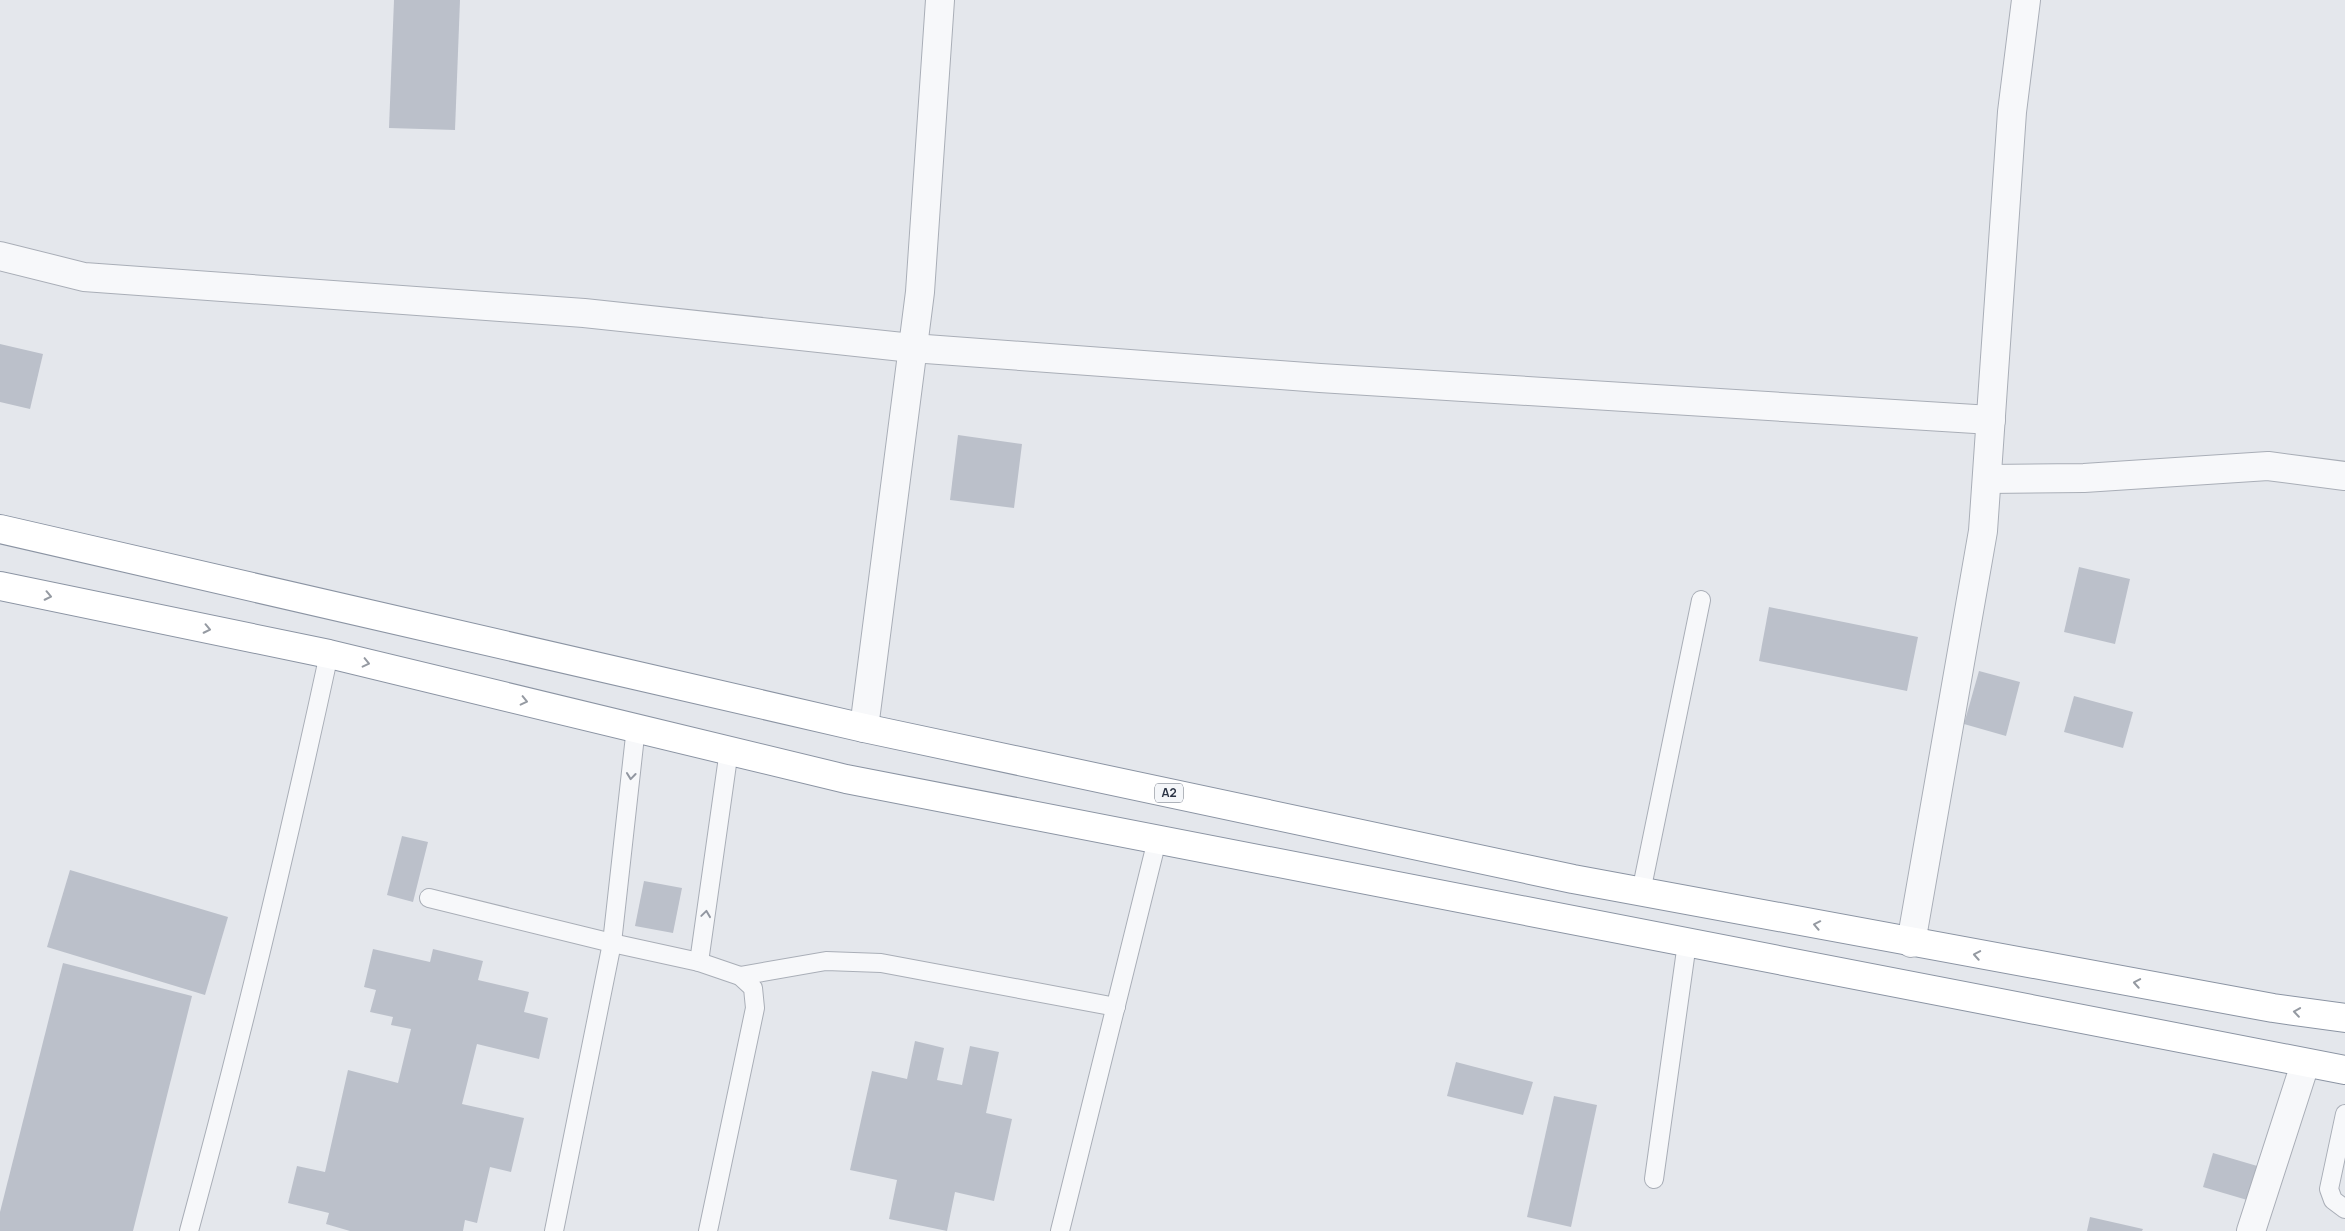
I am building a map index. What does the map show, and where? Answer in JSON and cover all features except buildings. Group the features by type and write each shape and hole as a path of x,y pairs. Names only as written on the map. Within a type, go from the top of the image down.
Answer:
{"highway":[{"name":"A2","path":"0,529 864,728 1641,892 2273,1008 2345,1018"},
{"path":"0,586 329,654 846,779 2305,1064 2345,1070"}],"street":[{"path":"864,728 920,292 940,0"},
{"path":"1911,942 1984,531 2012,112 2026,0"},
{"path":"0,256 84,277 584,313 912,348 1320,378 1991,420"},
{"path":"1987,479 2084,478 2268,466 2345,476"},
{"path":"2252,1231 2305,1064"}],"lane":[{"path":"1641,892 1701,600"},
{"path":"189,1231 222,1110 292,822 329,654"},
{"path":"554,1231 612,943 636,728"},
{"path":"699,962 730,750"},
{"path":"1060,1231 1157,840"},
{"path":"429,898 612,943 699,962 740,976 754,988 755,1008 708,1231"},
{"path":"1654,1179 1687,943"},
{"path":"740,976 826,961 881,963 1116,1007"},
{"path":"2345,1114 2329,1189 2333,1200 2345,1209"}]}
